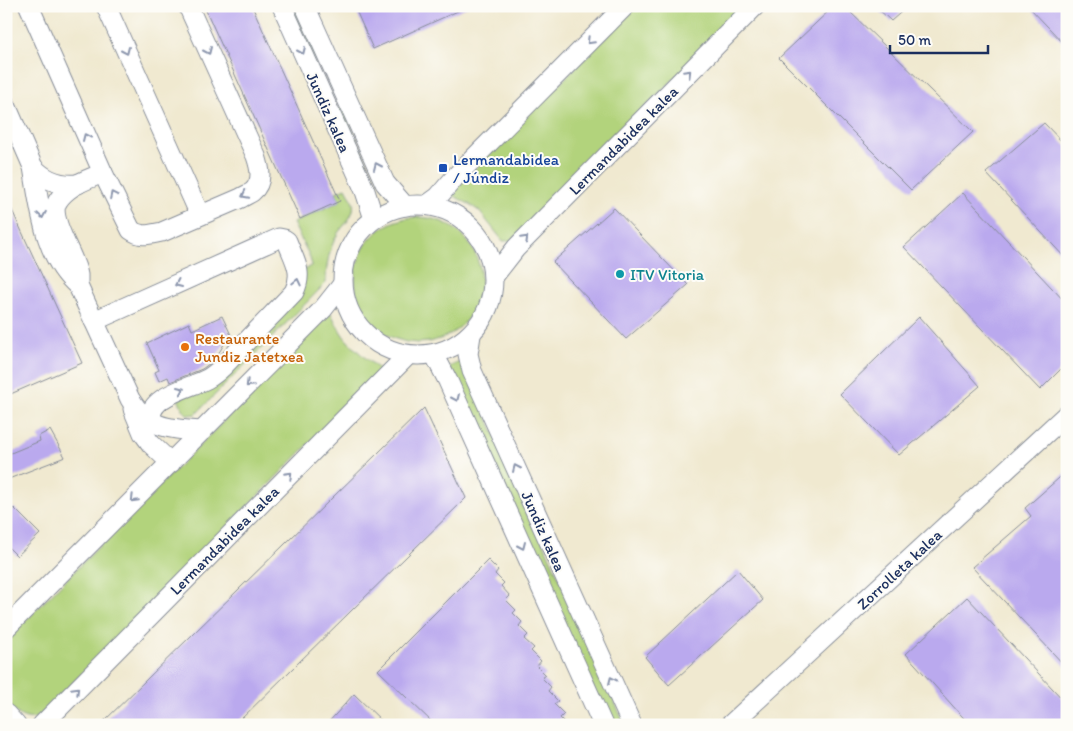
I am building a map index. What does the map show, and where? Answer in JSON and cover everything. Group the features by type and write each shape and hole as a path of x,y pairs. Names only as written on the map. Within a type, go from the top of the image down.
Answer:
{"street":[{"path":"29,6 102,173 131,230 137,234 148,235 162,232 252,192 258,184 260,176 256,156 188,6"},
{"path":"106,6 200,215"},
{"name":"Jundiz kalea","path":"282,6 365,191 374,219"},
{"name":"Jundiz kalea","path":"305,6 385,183 404,206"},
{"path":"427,205 625,6"},
{"name":"Lermandabidea kalea","path":"494,276 516,248 755,6"},
{"path":"6,105 33,166 47,238 62,270 78,286 136,409 146,419 156,425 174,429 202,431"},
{"path":"33,166 40,175 49,180 62,184 78,184"},
{"path":"78,286 78,274 57,224 55,206 61,196 69,189 102,173"},
{"path":"427,205 448,210 466,221 480,237 490,255 494,276 492,298 484,318 471,335 454,347 434,354 408,355 391,351 376,343 362,332 352,318 345,302 342,270 346,255 353,241 362,229 374,219 388,210 404,206 427,205"},
{"path":"94,321 279,238 284,239 286,242 298,270 298,283 294,292 222,368 207,379 165,397 154,405 150,416 152,422"},
{"path":"6,628 323,309 342,285"},
{"name":"Jundiz kalea","path":"471,335 468,354 472,371 632,725"},
{"name":"Jundiz kalea","path":"434,354 603,725"},
{"name":"Lermandabidea kalea","path":"42,725 408,355"},
{"path":"130,399 143,433 170,463"},
{"name":"Zorrolleta kalea","path":"730,725 1067,414"},
{"path":"6,714 16,725"}],"green space":[{"path":"290,6 297,6 321,59 315,61"},
{"path":"637,6 747,6 512,240 503,241 479,211 450,194"},
{"path":"342,108 367,164 361,165 335,110"},
{"path":"346,188 352,201 353,210 332,245 327,263 326,283 196,414 188,415 178,399 206,387 304,270 312,265 293,223 340,201 336,192"},
{"path":"418,217 442,222 462,236 476,256 481,280 476,304 462,324 442,338 418,343 394,338 374,324 360,304 355,280 360,256 374,236 394,222"},
{"path":"331,313 345,338 379,369 379,373 39,717 29,718 17,713 6,703 6,640"},
{"path":"462,361 625,725 610,725 449,367"}],"building":[{"path":"204,6 252,6 340,201 300,219"},
{"path":"354,6 469,6 373,49"},
{"path":"834,6 844,6 973,132 911,190 779,58"},
{"path":"875,6 908,6 891,21"},
{"path":"1028,6 1067,6 1067,47"},
{"path":"1044,123 1067,147 1067,260 986,173"},
{"path":"963,193 1067,304 1067,363 1040,390 904,247"},
{"path":"6,197 82,363 6,396"},
{"name":"ITV Vitoria","path":"614,208 688,285 626,339 553,262"},
{"name":"Restaurante Jundiz Jatetxea","path":"222,316 232,337 227,339 210,363 202,369 170,382 168,377 159,381 155,372 159,370 147,343 189,323 192,330"},
{"path":"919,317 980,386 899,455 840,394"},
{"path":"424,408 466,498 235,725 100,725"},
{"path":"50,430 65,457 6,480 6,455 40,441 39,436"},
{"path":"1067,471 1067,668 972,567 1031,516 1025,508"},
{"path":"14,508 40,534 17,556 6,545 6,515"},
{"path":"488,560 498,570 495,574 504,583 501,586 510,596 506,600 516,610 513,613 522,622 519,626 528,635 524,639 534,648 531,651 541,661 537,666 546,675 542,678 551,687 548,691 558,701 554,704 564,714 560,718 567,725 435,725 378,670"},
{"path":"738,570 763,600 669,685 645,657"},
{"path":"967,597 1067,704 1067,720 1061,725 970,725 906,654"},
{"path":"354,694 386,725 326,725"}],"place":[{"name":"Lermandabidea / Júndiz","path":"443,168"},
{"name":"ITV Vitoria","path":"620,274"},
{"name":"Restaurante Jundiz Jatetxea","path":"185,347"}]}
